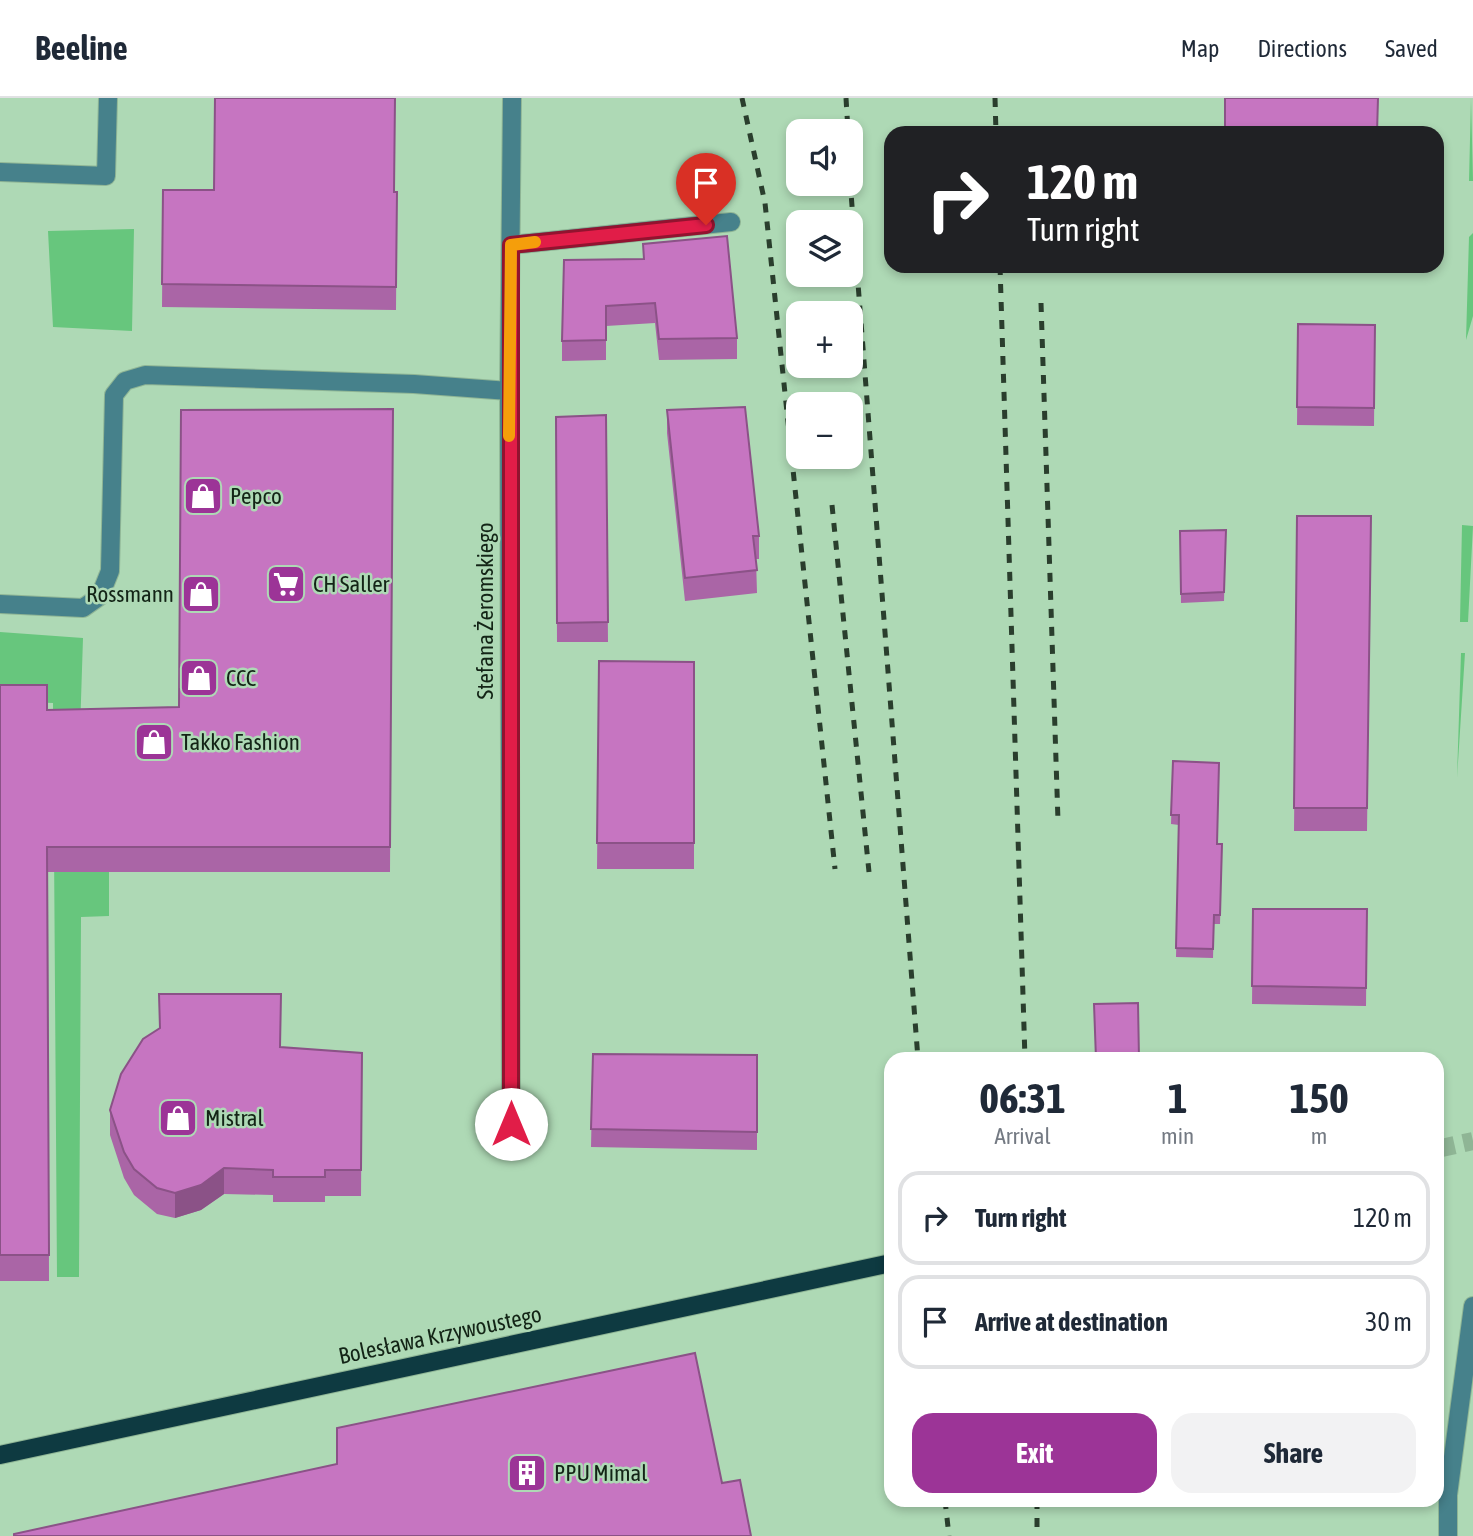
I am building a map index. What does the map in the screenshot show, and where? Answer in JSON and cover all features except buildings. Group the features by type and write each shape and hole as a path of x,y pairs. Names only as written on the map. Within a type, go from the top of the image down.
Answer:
{"main road":[{"name":"Bolesława Krzywoustego","path":"0,1455 884,1265"}],"street":[{"path":"0,172 106,176 108,98"},
{"name":"Stefana Żeromskiego","path":"511,1124 509,391 512,98"},
{"path":"511,245 731,222"},
{"path":"0,604 83,608 100,596 110,571 114,395 125,381 145,375 414,384 509,391"},
{"path":"1448,1536 1448,1495 1473,1306"}],"green space":[{"path":"1471,98 1473,181 1469,181"},
{"path":"134,229 132,331 53,327 48,231"},
{"path":"1473,233 1473,316 1466,340 1469,237"},
{"path":"1462,525 1473,526 1468,622 1460,622"},
{"path":"0,632 83,638 80,731 109,815 109,916 81,917 79,1277 57,1277 53,703 0,701"},
{"path":"1461,653 1465,653 1457,778"}],"tunnel":[{"path":"1444,1147 1473,1141"}],"railway":[{"path":"742,98 765,203 835,869"},
{"path":"846,98 847,119"},
{"path":"995,98 996,126"},
{"path":"851,196 917,1052"},
{"path":"1000,273 1025,1052"},
{"path":"1041,303 1058,821"},
{"path":"832,505 869,872"},
{"path":"946,1507 949,1536"},
{"path":"1037,1507 1037,1536"}],"slow traffic":[{"path":"509,436 511,245 535,242"}],"place":[{"name":"Pepco","path":"203,496"},
{"name":"CH Saller","path":"286,584"},
{"name":"Rossmann","path":"201,594"},
{"name":"CCC","path":"199,678"},
{"name":"Takko Fashion","path":"154,742"},
{"name":"Mistral","path":"178,1118"},
{"name":"PPU Mimal","path":"527,1473"}],"route":[{"path":"511,1124 511,245 706,225"}]}
